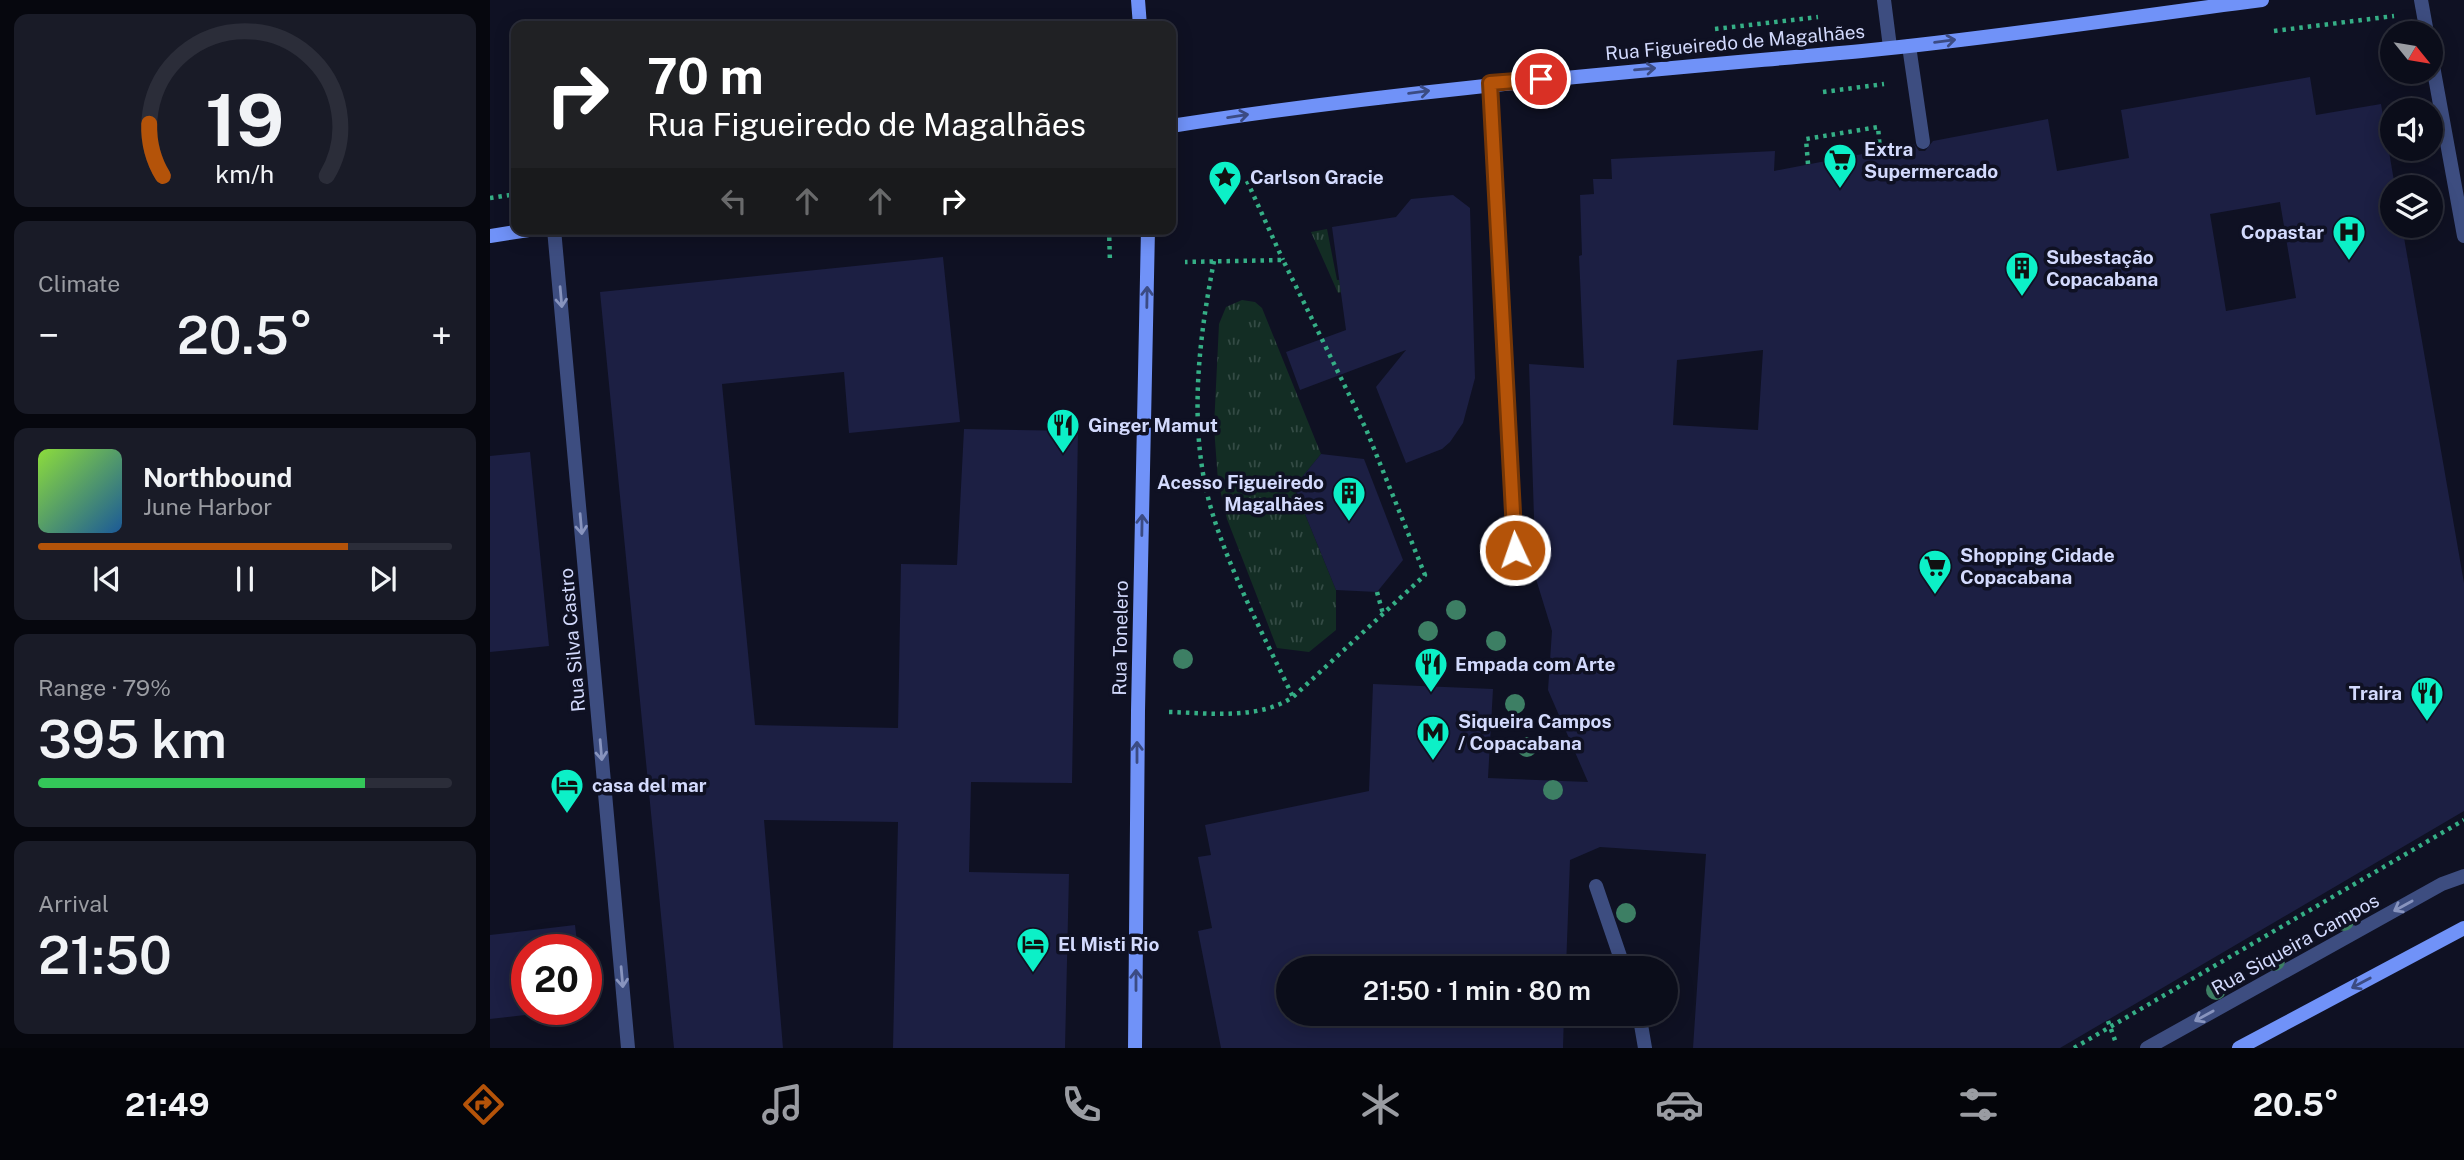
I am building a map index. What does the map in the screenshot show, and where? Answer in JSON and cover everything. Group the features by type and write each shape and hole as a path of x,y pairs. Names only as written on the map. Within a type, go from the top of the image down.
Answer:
{"main road":[{"path":"1138,0 1140,21"},
{"name":"Rua Figueiredo de Magalhães","path":"1176,125 1351,99 1490,83 1909,46 2262,0"},
{"path":"490,236 511,233"},
{"name":"Rua Tonelero","path":"1135,1048 1138,711 1148,235"},
{"path":"2239,1048 2464,928"}],"street":[{"path":"1884,0 1890,47"},
{"path":"2421,0 2425,21"},
{"path":"1909,46 1923,142"},
{"path":"1490,83 1515,550"},
{"path":"2436,84 2464,236"},
{"name":"Rua Silva Castro","path":"555,235 628,1048"},
{"name":"Rua Siqueira Campos","path":"2147,1048 2442,884 2464,876"},
{"path":"1596,886 1620,956"},
{"path":"1641,1026 1644,1048"}],"path":[{"path":"1808,164 1806,139 1878,127 1880,150"},
{"path":"1138,711 1262,712 1293,697 1425,575 1366,429 1247,181"},
{"path":"490,198 511,195"},
{"path":"1109,235 1110,263"},
{"path":"1185,262 1283,260"},
{"path":"1214,261 1200,331 1200,434 1205,484 1220,536 1293,697"},
{"path":"1377,592 1383,615"},
{"path":"2074,1048 2464,820"},
{"path":"2108,1021 2118,1048"}],"green space":[{"path":"1327,229 1337,280 1351,279 1354,289 1338,293 1311,232"},
{"path":"1242,300 1255,302 1262,308 1321,454 1294,487 1336,590 1336,630 1309,652 1277,648 1227,519 1218,481 1214,427 1219,324 1226,307"}],"building":[{"path":"2310,77 2316,115 2380,104 2380,161 2391,161 2393,175 2380,175 2380,238 2404,238 2464,583 2464,811 2060,1048 1693,1048 1706,854 1600,847 1570,860 1566,956 1276,956 1276,1026 1564,1026 1563,1048 1221,1048 1198,931 1212,928 1198,857 1211,855 1205,825 1369,791 1373,684 1493,689 1488,778 1588,782 1548,690 1552,631 1536,579 1529,364 1584,368 1579,256 1582,255 1580,195 1594,194 1593,179 1612,179 1611,159 1775,151 1774,171 1914,144 1919,151 1925,151 1933,141 2048,119 2057,171 2129,158 2121,110","holes":["2280,202 2296,298 2226,311 2210,214","1763,350 1758,430 1673,425 1677,360"]},
{"path":"1453,195 1470,208 1475,378 1463,423 1450,442 1442,449 1406,463 1376,387 1406,350 1300,390 1286,352 1346,330 1332,227 1396,217 1411,199"},
{"path":"943,257 960,422 849,433 844,372 722,384 755,725 898,728 901,564 957,565 964,429 1078,431 1072,783 971,782 969,872 1069,874 1065,1048 893,1048 898,822 764,820 783,1048 674,1048 600,292"},
{"path":"530,452 549,646 490,652 490,456"},
{"name":"Acesso Figueiredo Magalhães","path":"1321,454 1364,459 1403,560 1377,592 1336,590 1294,487"},
{"path":"575,925 576,934 511,934 511,1017 490,1019 490,935"}],"place":[{"name":"Extra Supermercado","path":"1840,190"},
{"name":"Carlson Gracie","path":"1225,207"},
{"name":"Copastar","path":"2349,262"},
{"name":"Subestação Copacabana","path":"2022,298"},
{"name":"Ginger Mamut","path":"1063,455"},
{"name":"Acesso Figueiredo Magalhães","path":"1349,523"},
{"name":"Shopping Cidade Copacabana","path":"1935,596"},
{"name":"Empada com Arte","path":"1431,694"},
{"name":"Traira","path":"2427,723"},
{"name":"Siqueira Campos / Copacabana","path":"1433,762"},
{"name":"casa del mar","path":"567,815"},
{"name":"El Misti Rio","path":"1033,974"}],"route":[{"path":"1515,550 1490,83 1541,79"}]}
